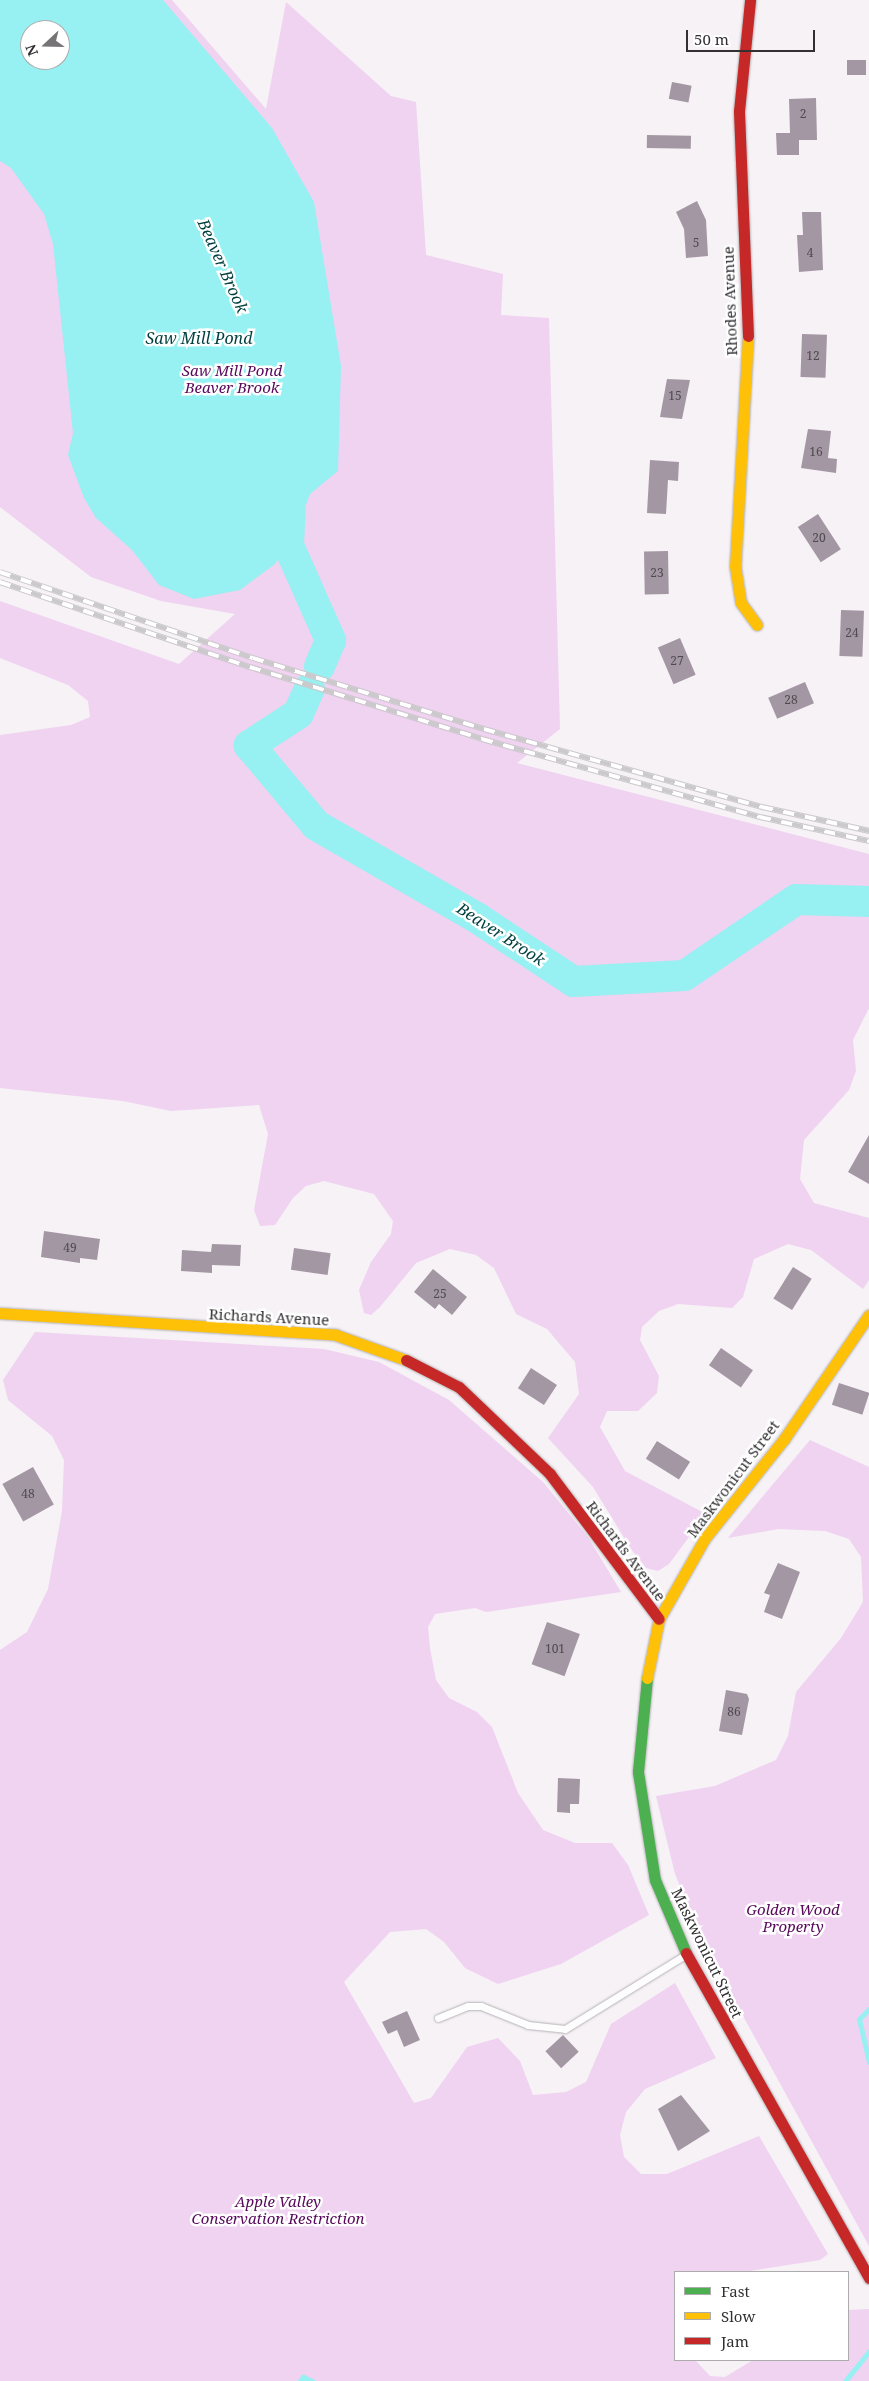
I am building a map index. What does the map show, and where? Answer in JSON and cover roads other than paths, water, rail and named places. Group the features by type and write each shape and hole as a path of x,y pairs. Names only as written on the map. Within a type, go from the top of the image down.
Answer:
{"street":[{"name":"Rhodes Avenue","path":"750,0 739,111 749,326 735,566 741,603 757,626"},
{"name":"Richards Avenue","path":"0,1313 336,1335 424,1366 459,1387 550,1474 659,1619"},
{"name":"Maskwonicut Street","path":"869,1314 784,1439 705,1538 659,1619 642,1702 638,1772 655,1880 687,1954 869,2278"}],"lane":[{"path":"438,2018 468,2006 481,2006 528,2025 565,2029 687,1954"}],"water":[{"name":"Saw Mill Pond","path":"0,0 163,0 272,128 314,202 341,366 338,471 310,494 295,534 275,564 240,590 194,599 159,585 132,550 96,518 84,498 68,455 73,433 53,244 44,214 11,168 0,161"}],"waterway":[{"name":"Beaver Brook","path":"290,501 288,545 330,640 319,666"},
{"name":"Beaver Brook","path":"309,688 298,713 249,745 316,825 476,917 573,981 684,975 796,899 869,901"},
{"path":"869,2009 859,2019 869,2062"},
{"path":"845,2381 869,2351"},
{"path":"300,2381 303,2377 312,2381"}],"railway":[{"path":"0,572 253,658 484,729 762,807 869,831"},
{"path":"0,582 250,667 482,739 760,817 869,841"}],"park label":[{"name":"Saw Mill Pond Beaver Brook","path":"232,378"},
{"name":"Golden Wood Property","path":"793,1918"},
{"name":"Apple Valley Conservation Restriction","path":"278,2210"}]}
